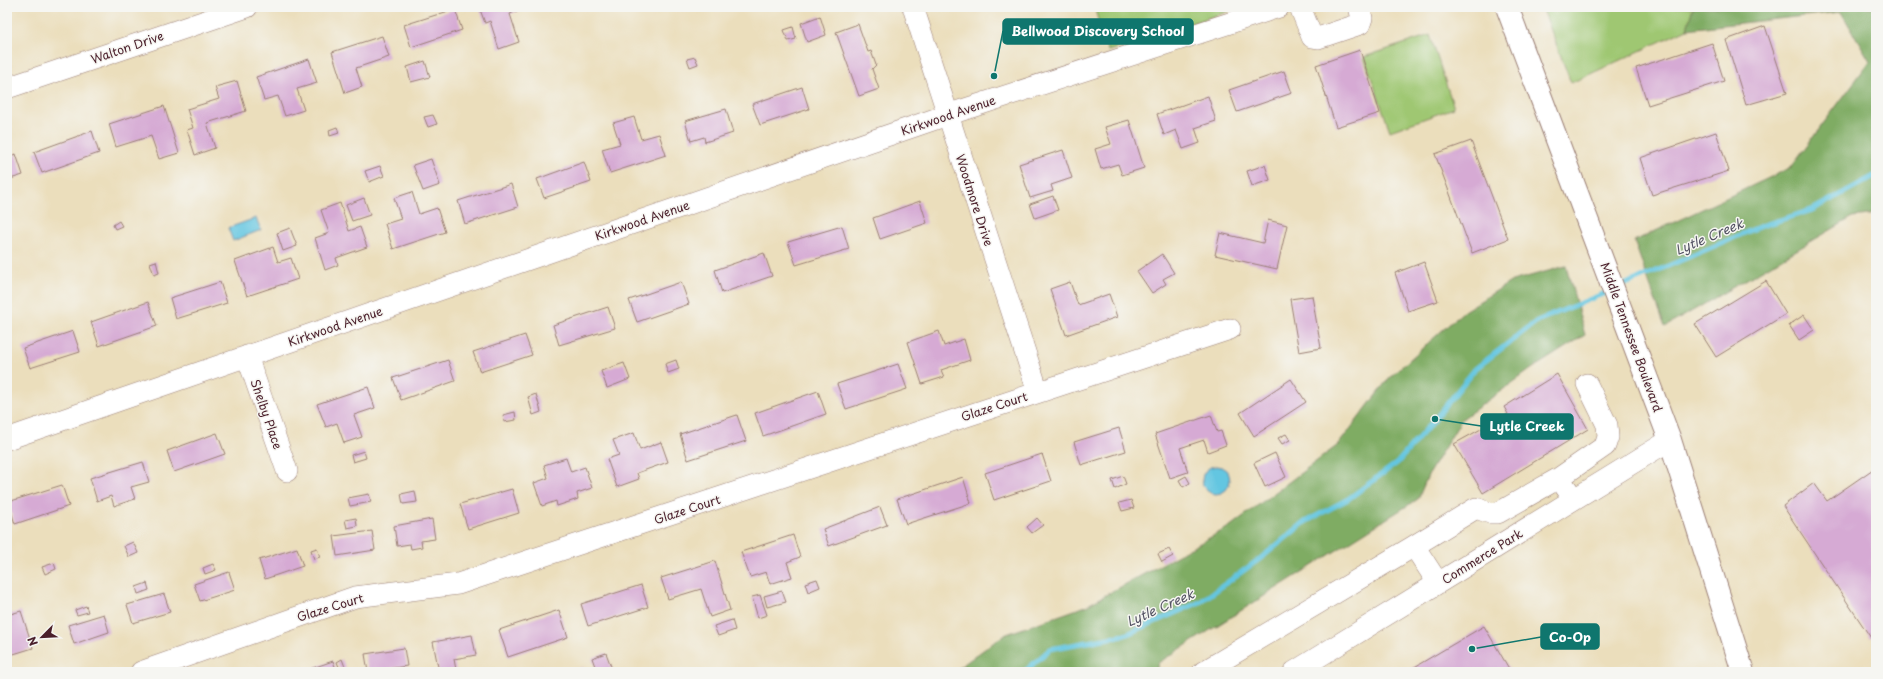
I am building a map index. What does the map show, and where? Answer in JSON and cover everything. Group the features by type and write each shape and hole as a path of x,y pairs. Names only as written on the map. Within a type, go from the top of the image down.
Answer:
{"main road":[{"name":"Middle Tennessee Boulevard","path":"1507,7 1670,440 1743,672"}],"street":[{"name":"Walton Drive","path":"7,88 247,7"},
{"name":"Woodmore Drive","path":"913,7 1038,392"},
{"name":"Kirkwood Avenue","path":"7,439 947,115 1279,7"},
{"path":"1300,7 1312,37 1318,38 1360,24 1362,18 1358,7"},
{"name":"Glaze Court","path":"141,672 355,597 458,584 1230,329"},
{"name":"Shelby Place","path":"246,356 287,471"},
{"path":"1203,672 1476,508 1490,513 1498,513 1559,478 1605,446 1608,437 1607,425 1587,384"},
{"name":"Commerce Park","path":"1294,672 1670,440"},
{"path":"1559,478 1574,499"},
{"path":"1414,546 1438,583"}],"green space":[{"path":"1094,7 1242,7 1108,51"},
{"path":"1542,7 1693,7 1687,29 1571,83"},
{"path":"1693,7 1876,7 1876,214 1853,217 1665,327 1634,241 1790,168 1870,61 1841,12 1687,29"},
{"path":"1430,35 1454,108 1390,131 1364,57"},
{"path":"1566,266 1585,335 1533,368 1462,419 1429,473 1418,499 1158,663 1156,672 953,672 1004,635 1086,606 1229,527 1338,445 1389,378 1464,311 1512,281"}],"water":[{"path":"256,218 261,230 233,241 228,228"},
{"path":"1216,466 1226,470 1230,480 1226,490 1216,494 1206,490 1202,480 1206,470"}],"building":[{"path":"479,7 529,7 510,14 519,42 499,49 490,21 485,23"},
{"path":"455,9 462,30 411,47 404,25"},
{"path":"820,16 826,35 807,42 801,23"},
{"path":"858,24 868,52 871,51 876,65 872,69 879,89 859,96 836,32"},
{"path":"1765,26 1787,93 1746,105 1726,40"},
{"path":"793,27 796,39 788,41 784,30"},
{"path":"382,36 389,57 356,68 362,87 345,93 332,52"},
{"path":"1712,43 1724,81 1648,105 1636,68"},
{"path":"1360,50 1380,113 1336,127 1316,65"},
{"path":"695,57 698,64 690,67 687,59"},
{"path":"309,59 317,83 297,89 304,110 285,116 278,96 264,100 256,77"},
{"path":"425,61 430,77 411,82 407,67"},
{"path":"1284,71 1292,93 1237,112 1229,90"},
{"path":"237,81 246,111 207,123 215,148 195,155 187,130 193,128 187,109 219,99 215,87"},
{"path":"802,87 809,109 760,125 752,104"},
{"path":"1208,96 1216,121 1195,128 1200,143 1183,149 1176,130 1164,135 1157,114"},
{"path":"164,106 179,153 159,159 151,136 116,147 109,124"},
{"path":"726,109 733,133 705,142 704,137 691,141 685,121"},
{"path":"433,115 437,124 428,127 424,117"},
{"path":"634,117 641,139 659,134 666,155 610,173 602,149 620,144 613,123"},
{"path":"1129,120 1144,168 1122,175 1118,164 1101,169 1095,149 1111,144 1105,127"},
{"path":"337,127 339,133 330,136 329,130"},
{"path":"92,131 99,153 42,173 34,152"},
{"path":"1716,132 1729,171 1652,195 1640,158"},
{"path":"1471,141 1508,239 1472,253 1435,154"},
{"path":"1063,150 1072,178 1051,185 1053,191 1030,198 1019,164"},
{"path":"16,154 23,175 7,180 7,157"},
{"path":"431,159 440,185 423,191 413,165"},
{"path":"584,162 591,182 544,198 537,179"},
{"path":"1265,165 1270,180 1252,186 1247,171"},
{"path":"380,166 384,176 369,182 365,171"},
{"path":"511,184 518,207 465,224 458,201"},
{"path":"412,192 419,214 437,208 445,232 393,249 385,224 401,219 394,198"},
{"path":"1053,196 1058,210 1035,218 1030,204"},
{"path":"364,198 370,215 352,221 346,205"},
{"path":"920,201 927,223 880,239 873,218"},
{"path":"340,203 349,231 360,227 367,247 336,258 338,265 325,270 315,238 329,233 321,210"},
{"path":"1268,220 1287,225 1277,269 1215,255 1220,233 1263,243"},
{"path":"119,221 122,226 115,229 113,225"},
{"path":"842,226 849,249 796,265 788,242"},
{"path":"290,228 297,246 283,251 277,233"},
{"path":"273,247 278,262 291,258 298,279 247,296 235,261"},
{"path":"764,253 772,276 722,293 715,270"},
{"path":"1162,254 1174,273 1163,279 1166,284 1152,293 1137,271"},
{"path":"156,261 159,273 154,275 150,263"},
{"path":"1424,262 1438,301 1408,311 1395,273"},
{"path":"1766,281 1786,314 1716,357 1695,324"},
{"path":"220,282 227,303 176,319 170,298"},
{"path":"681,282 689,304 637,322 629,300"},
{"path":"1070,282 1078,305 1109,294 1117,317 1066,335 1050,289"},
{"path":"1312,296 1321,348 1299,352 1290,299"},
{"path":"148,302 157,326 99,346 91,322"},
{"path":"608,307 615,328 559,345 553,325"},
{"path":"1804,315 1814,330 1799,340 1789,325"},
{"path":"73,331 80,352 30,368 23,348"},
{"path":"939,331 944,346 964,339 970,360 941,370 944,377 922,384 908,342"},
{"path":"525,335 532,355 480,372 473,352"},
{"path":"448,360 455,381 401,400 393,378"},
{"path":"676,360 679,369 668,373 665,364"},
{"path":"624,363 630,379 607,388 601,371"},
{"path":"898,364 907,389 846,409 837,384"},
{"path":"1557,374 1588,429 1483,493 1454,444 1508,414 1504,407"},
{"path":"1291,379 1306,402 1254,436 1240,413"},
{"path":"368,387 375,408 354,415 362,437 344,443 337,423 326,427 317,404"},
{"path":"818,391 826,414 763,436 755,413"},
{"path":"536,394 541,412 533,415 528,397"},
{"path":"515,412 516,420 504,422 503,415"},
{"path":"737,415 746,441 688,460 680,434"},
{"path":"1211,415 1217,432 1221,431 1226,445 1208,452 1204,440 1180,448 1188,472 1170,478 1155,434"},
{"path":"1119,428 1126,451 1081,465 1074,442"},
{"path":"217,433 225,454 174,472 167,451"},
{"path":"634,433 640,450 661,442 668,462 637,473 639,479 617,487 607,459 619,455 613,440"},
{"path":"1286,434 1290,440 1282,444 1278,438"},
{"path":"364,451 366,458 353,462 351,455"},
{"path":"1275,453 1286,477 1265,487 1254,463"},
{"path":"1042,454 1051,481 994,500 985,473"},
{"path":"566,458 571,472 585,467 592,488 577,493 578,499 557,506 556,501 542,506 534,483 548,478 544,465"},
{"path":"143,462 149,482 131,487 135,499 114,506 111,496 97,501 90,478"},
{"path":"1876,467 1876,635 1871,638 1783,506 1814,483 1827,501"},
{"path":"1123,476 1126,484 1115,489 1112,480"},
{"path":"1186,476 1190,483 1183,487 1179,480"},
{"path":"963,477 971,503 906,524 897,499"},
{"path":"62,485 69,506 15,524 8,502"},
{"path":"512,489 519,513 468,529 460,504"},
{"path":"415,491 417,502 403,504 401,494"},
{"path":"369,494 371,502 350,506 348,498"},
{"path":"1131,500 1134,508 1122,511 1119,503"},
{"path":"880,507 887,525 829,546 823,529"},
{"path":"356,518 357,526 347,528 345,520"},
{"path":"1037,518 1043,525 1032,533 1027,527"},
{"path":"432,519 435,539 421,541 422,547 411,549 410,544 397,546 394,526"},
{"path":"372,531 375,550 337,556 334,536"},
{"path":"793,535 800,557 787,562 792,577 770,584 766,572 750,577 741,552"},
{"path":"133,542 138,553 129,557 124,546"},
{"path":"297,548 303,566 265,579 259,560"},
{"path":"317,548 320,557 314,559 311,550"},
{"path":"1169,549 1173,556 1162,562 1158,554"},
{"path":"715,561 730,610 710,617 701,589 668,599 661,578"},
{"path":"54,563 56,569 45,574 42,567"},
{"path":"213,564 216,570 205,574 203,568"},
{"path":"229,572 235,590 200,601 194,584"},
{"path":"817,579 820,587 808,592 805,583"},
{"path":"147,583 149,590 138,594 136,587"},
{"path":"641,585 648,607 588,626 581,604"},
{"path":"782,591 786,602 767,607 764,596"},
{"path":"164,594 170,612 133,623 127,605"},
{"path":"760,595 767,615 758,618 752,597"},
{"path":"86,606 88,612 77,615 75,610"},
{"path":"559,610 568,637 508,657 499,630"},
{"path":"21,611 33,648 7,656 7,615"},
{"path":"104,614 109,632 74,644 68,625"},
{"path":"732,620 735,630 718,636 714,626"},
{"path":"1484,626 1511,672 1406,672"},
{"path":"472,635 476,655 454,659 456,670 439,672 433,642"},
{"path":"404,648 407,666 368,672 365,654"},
{"path":"606,653 612,669 597,672 592,658"},
{"path":"342,659 347,672 341,672 337,662"},
{"path":"333,661 337,672 301,672"},
{"path":"583,667 585,672 575,672 575,670"}],"waterway":[{"name":"Lytle Creek","path":"1619,287 1761,226 1812,210 1876,175"},
{"name":"Lytle Creek","path":"1024,672 1050,649 1125,635 1200,602 1261,558 1305,522 1348,499 1397,463 1475,369 1537,321 1610,291"}],"place":[{"name":"Bellwood Discovery School","path":"994,76"},
{"name":"Lytle Creek","path":"1435,419"},
{"name":"Co-Op","path":"1472,649"}]}
